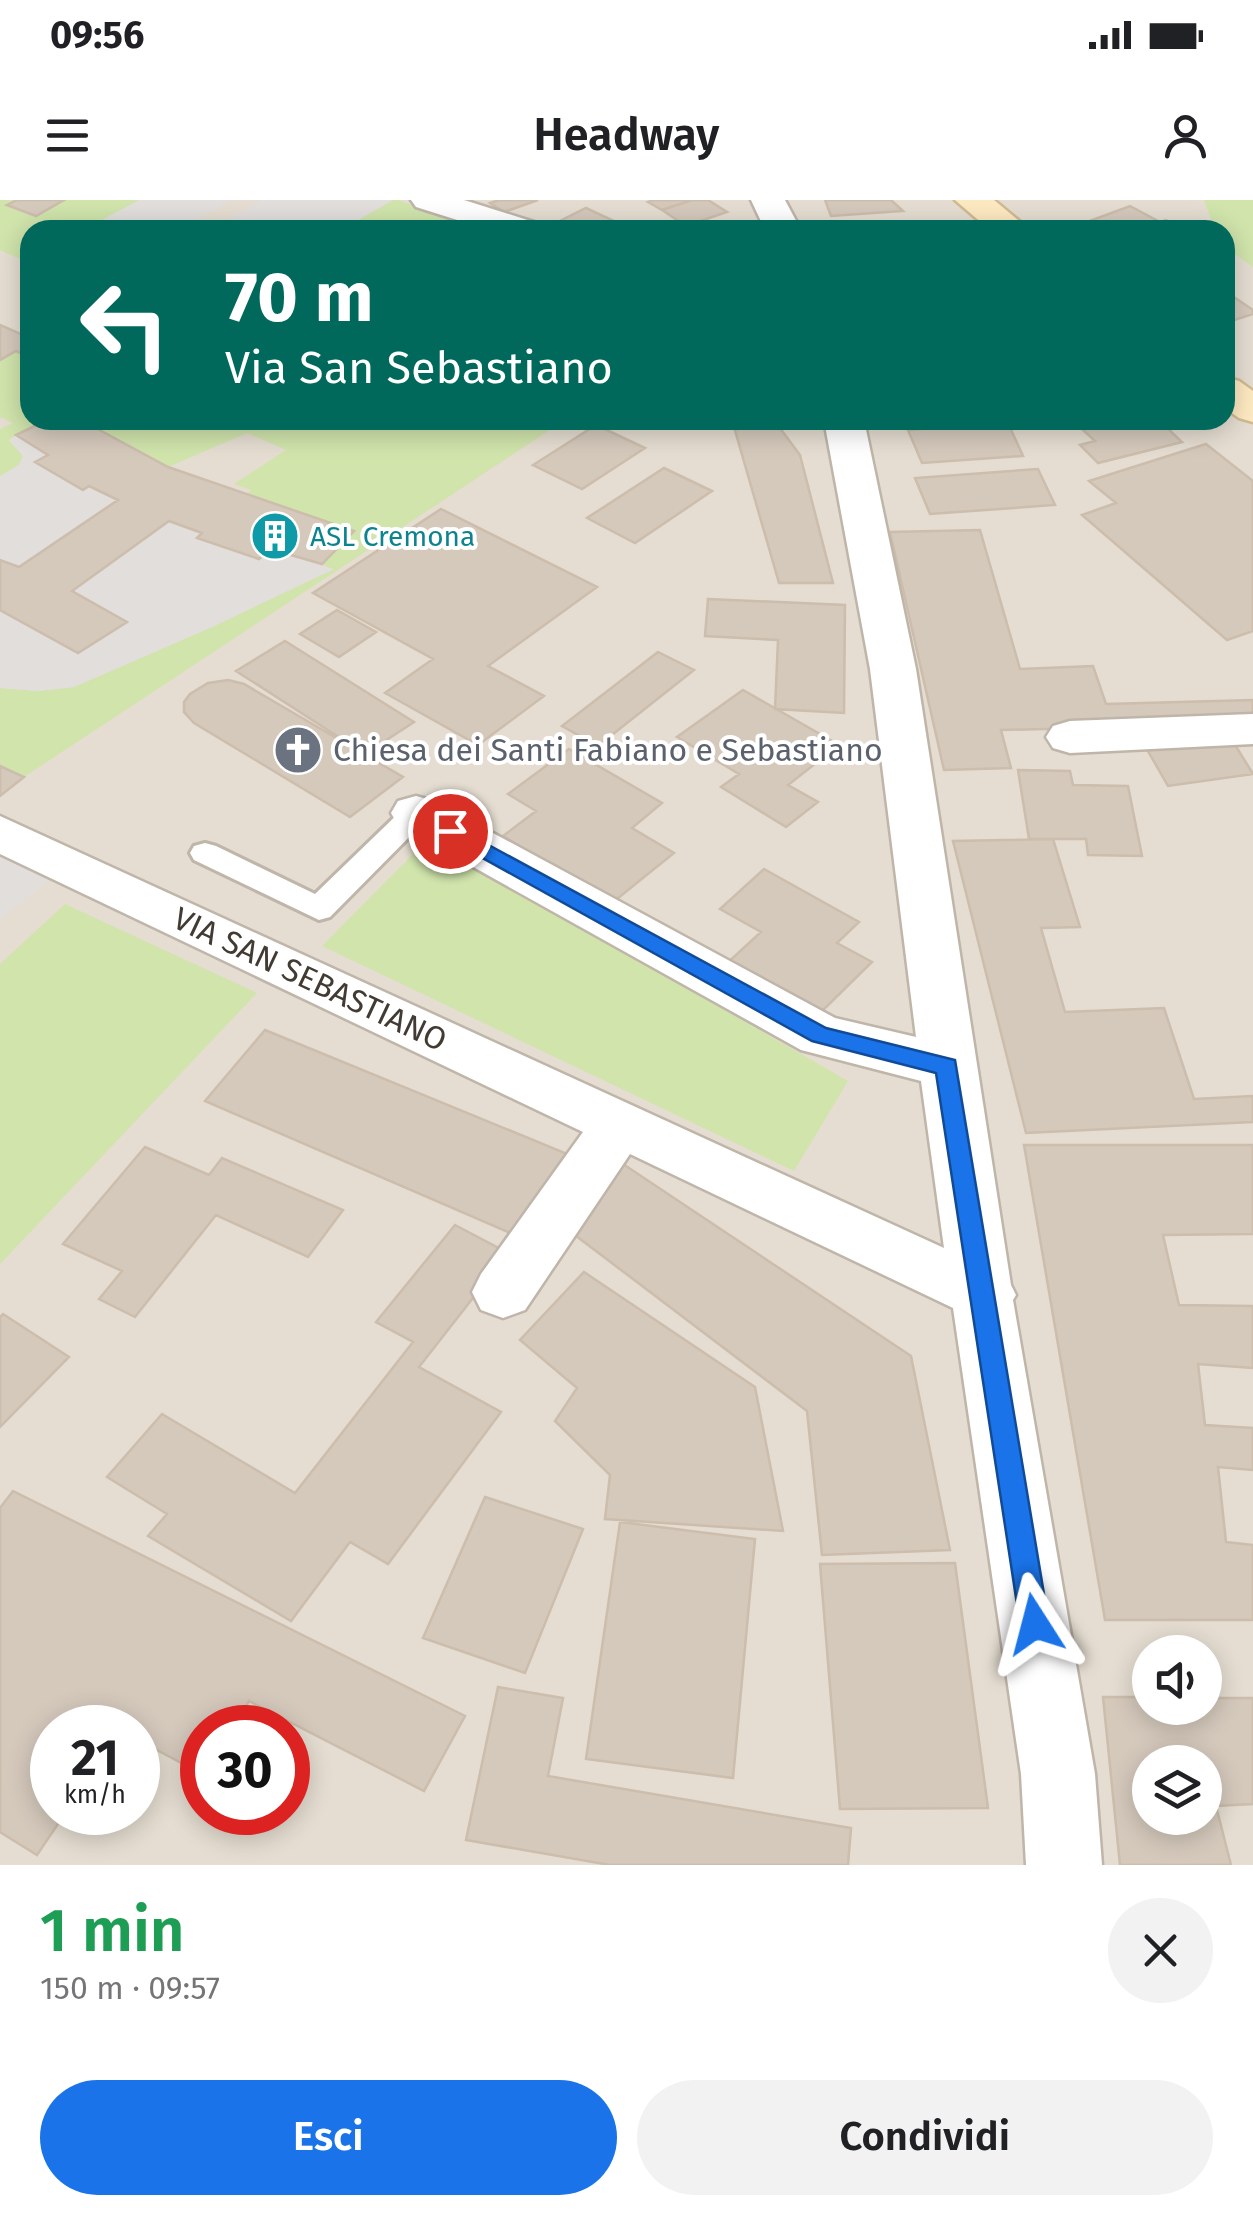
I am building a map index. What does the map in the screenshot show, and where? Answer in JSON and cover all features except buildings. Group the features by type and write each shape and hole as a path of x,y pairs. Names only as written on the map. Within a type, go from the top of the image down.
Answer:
{"main road":[{"path":"972,200 999,220"}],"street":[{"path":"428,200 493,220"},
{"path":"846,430 892,668 947,1066 1058,1774 1064,1865"},
{"path":"1070,737 1253,729"},
{"path":"416,812 820,1035 947,1066"},
{"name":"VIA SAN SEBASTIANO","path":"0,834 985,1294"},
{"path":"503,1292 620,1124"}],"lane":[{"path":"205,853 319,910 416,812"}],"shaded area":[{"path":"0,200 1253,200 1253,1865 0,1865"},
{"path":"139,200 232,200 197,220 102,220"},
{"path":"262,200 393,200 358,220 227,220"},
{"path":"16,435 48,455 36,463 118,500 19,567 0,560 0,476 19,465 23,456 9,440"},
{"path":"169,521 259,558 270,549 334,569 74,687 38,691 0,688 0,610 78,653 126,622 72,591"},
{"path":"0,833 67,865 0,920"}],"green space":[{"path":"0,200 139,200 102,220 20,220 20,259 0,250"},
{"path":"398,200 455,220 358,220"},
{"path":"1204,200 1253,200 1253,267 1235,254 1235,220 1211,220"},
{"path":"20,353 20,430 28,430 9,440 23,456 19,465 0,476 0,429 13,423 0,417 0,360"},
{"path":"100,430 550,430 24,777 0,766 0,688 38,691 74,687 212,627 332,570 322,564 354,532 245,496 251,490 234,484 286,450 247,433 168,467"},
{"path":"432,849 451,853 848,1081 794,1171 322,946 412,855"},
{"path":"65,904 257,993 0,1264 0,964"}],"place":[{"name":"ASL Cremona","path":"275,536"},
{"name":"Chiesa dei Santi Fabiano e Sebastiano","path":"298,750"}],"route":[{"path":"450,831 820,1035 947,1066 1035,1624"}]}
